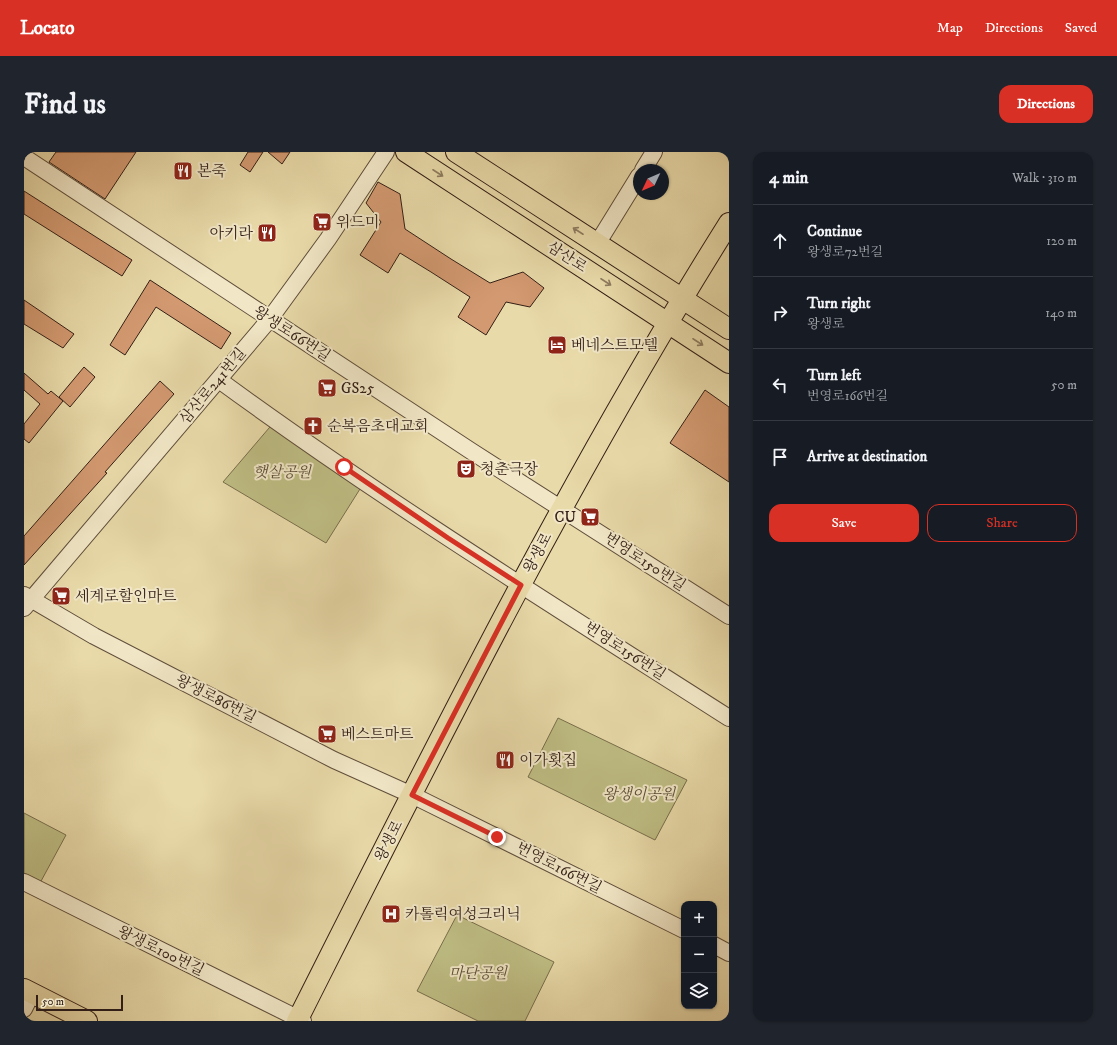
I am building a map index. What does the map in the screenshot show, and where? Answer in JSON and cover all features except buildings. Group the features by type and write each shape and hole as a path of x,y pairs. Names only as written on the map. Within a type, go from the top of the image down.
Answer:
{"main road":[{"name":"삼산로","path":"406,152 729,363"},
{"name":"삼산로","path":"456,152 729,329"},
{"name":"왕생로","path":"299,1020 412,795 562,508 682,298 729,223"},
{"path":"26,997 87,1021"}],"street":[{"name":"삼산로241번길","path":"26,601 270,319 328,240 386,152"},
{"path":"647,164 654,152"},
{"name":"왕생로66번길","path":"24,157 465,447 562,508"},
{"path":"597,244 633,186"},
{"name":"번영로156번길","path":"218,380 275,421 448,538 729,718"},
{"name":"번영로150번길","path":"562,508 729,616"},
{"name":"왕생로86번길","path":"26,601 334,760 412,795"},
{"name":"번영로166번길","path":"412,795 681,929"},
{"name":"왕생로100번길","path":"24,882 299,1020"},
{"path":"717,947 729,953"}],"green space":[{"name":"햇살공원","path":"275,421 365,481 326,543 223,482"},
{"name":"왕생이공원","path":"558,718 687,780 655,840 528,777"},
{"path":"24,813 66,835 40,883 24,874"},
{"name":"마단공원","path":"457,915 554,962 525,1021 478,1021 417,991"}],"place":[{"name":"본죽","path":"183,171"},
{"name":"위드미","path":"322,222"},
{"name":"아키라","path":"267,233"},
{"name":"베네스트모텔","path":"557,345"},
{"name":"GS25","path":"327,388"},
{"name":"순복음초대교회","path":"313,426"},
{"name":"청춘극장","path":"466,469"},
{"name":"CU","path":"590,517"},
{"name":"세계로할인마트","path":"61,596"},
{"name":"베스트마트","path":"327,734"},
{"name":"이가횟집","path":"505,760"},
{"name":"카톨릭여성크리닉","path":"391,914"}],"route":[{"path":"344,467 448,538 521,585 412,795 497,837"}]}
